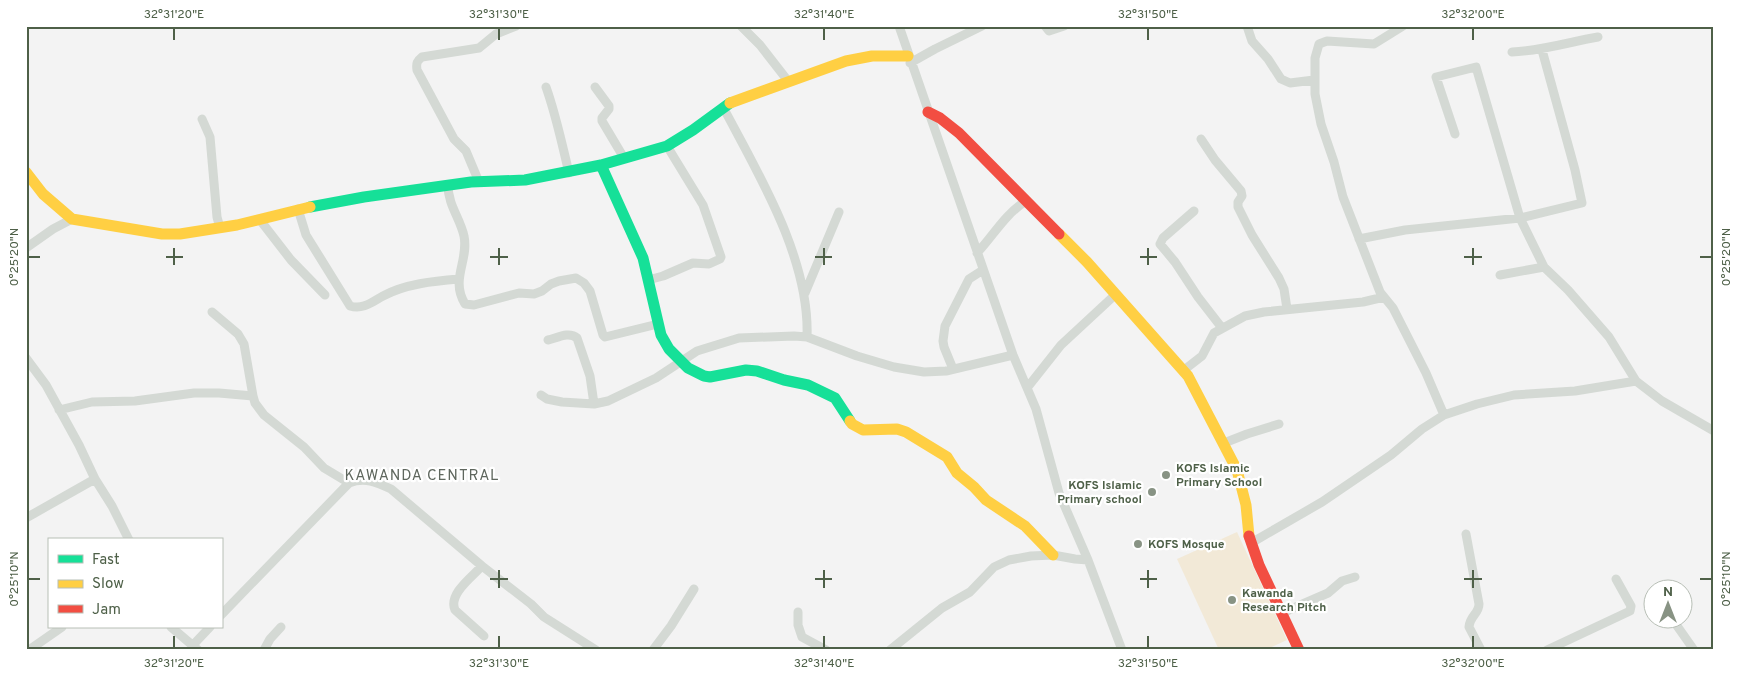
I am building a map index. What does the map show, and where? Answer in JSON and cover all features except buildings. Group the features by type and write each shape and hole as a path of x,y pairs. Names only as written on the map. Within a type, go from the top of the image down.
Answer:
{"street":[{"path":"479,182 466,151 454,139 417,70 416,64 422,57 479,48 496,34 516,26"},
{"path":"741,26 760,45 788,81"},
{"path":"899,26 1012,355 1036,409 1059,493 1088,560 1122,650"},
{"path":"26,172 43,194 72,219 162,234 180,234 220,228 260,220 298,209 364,197 448,185 525,180 569,173 601,165 667,146 693,130 723,107 746,96 859,57 909,59 982,26"},
{"path":"1044,26 1047,30 1052,31 1064,26"},
{"path":"1247,26 1252,41 1268,59 1281,79 1290,83 1314,80"},
{"path":"1403,26 1374,44 1322,42 1317,46 1315,58 1314,94 1343,197 1359,239 1384,297 1393,308 1422,364 1444,415"},
{"path":"1512,52 1542,50 1598,37"},
{"path":"1359,239 1405,230 1520,218 1582,202 1542,50"},
{"path":"1455,134 1436,77 1476,67 1520,218 1544,267 1568,290 1609,337 1636,380 1662,401 1714,432"},
{"path":"546,88 553,105 569,173"},
{"path":"595,88 610,106 602,121 624,158"},
{"path":"723,107 780,219 799,269 805,293 808,320 807,338"},
{"path":"928,112 947,123 959,133 1087,262 1184,370 1224,443 1240,480 1246,505 1248,534 1251,543 1299,650"},
{"path":"202,119 210,137 217,217 220,228"},
{"path":"1201,139 1215,160 1241,191 1242,196 1238,202 1238,207 1252,235 1279,278 1284,289 1287,309"},
{"path":"648,280 693,263 709,264 721,257 702,205 667,146"},
{"path":"601,165 646,267 661,335 669,349 688,368 710,377 746,370 757,371 784,380 808,385 835,398 852,424 863,430 897,429 906,432 947,457 957,473 986,500 1021,523 1053,554"},
{"path":"448,185 448,195 464,236 464,251 459,279 464,302 470,305 519,293 534,294 542,292 551,284 560,280 576,278 584,283 590,291 603,336 658,324"},
{"path":"977,253 1004,219 1026,201"},
{"path":"298,209 306,235 350,306 357,308 365,306 384,295 402,288 436,281 459,279"},
{"path":"1194,211 1163,238 1160,244 1222,328"},
{"path":"805,293 839,212"},
{"path":"26,248 53,229 72,219"},
{"path":"260,220 291,260 325,295"},
{"path":"1500,275 1544,267"},
{"path":"952,369 943,341 945,326 968,279 983,270"},
{"path":"1027,388 1061,345 1116,294"},
{"path":"1184,370 1202,356 1212,335 1222,328 1252,314 1363,302 1384,297"},
{"path":"212,312 238,334 244,344 255,403 264,414 304,447 324,468 349,483"},
{"path":"548,340 570,334 577,338 590,376 594,404"},
{"path":"541,395 547,399 562,402 594,404 608,401 656,378 697,351 739,338 794,336 807,338 894,367 924,372 952,369 1012,355"},
{"path":"26,358 46,385 128,538"},
{"path":"1251,543 1322,502 1391,455 1422,429 1444,415 1477,404 1514,395 1575,391 1636,380"},
{"path":"59,410 92,402 135,401 194,393 253,396"},
{"path":"1224,443 1279,424"},
{"path":"26,518 95,479"},
{"path":"222,614 349,483 359,479 375,481 391,489 482,566 531,604 544,617 596,650"},
{"path":"1466,534 1480,604 1478,611 1471,617 1469,627 1481,650"},
{"path":"890,650 942,608 970,592 994,567 1017,558 1053,554 1088,560"},
{"path":"482,566 456,594 454,607 484,636"},
{"path":"1282,613 1328,592 1342,581 1356,577"},
{"path":"1547,650 1630,611 1631,606 1616,579"},
{"path":"652,650 671,626 694,589"},
{"path":"798,612 798,625 802,637 826,650"},
{"path":"264,650 270,639 281,627"},
{"path":"29,650 61,628"},
{"path":"172,628 195,648 209,628"},
{"path":"1679,628 1694,650"}],"shaded area":[{"name":"Kawanda Research Pitch","path":"1237,532 1287,640 1265,650 1219,650 1177,559"}],"traffic: fast":[{"path":"310,207 364,197 471,182 525,180 601,165 667,146 730,103"},
{"path":"601,165 643,258 661,335 669,349 688,368 704,376 710,377 746,370 757,371 784,380 808,385 835,398 850,421"}],"traffic: slow":[{"path":"730,103 846,61 872,56 908,56"},
{"path":"26,172 43,194 72,219 162,234 180,234 237,225 310,207"},
{"path":"1059,234 1087,262 1188,376 1237,470 1246,505 1249,536"},
{"path":"850,421 863,430 897,429 906,432 947,457 957,473 986,500 1025,526 1053,555"}],"traffic: jam":[{"path":"928,112 940,118 959,133 1059,234"},
{"path":"1249,536 1259,565 1299,650"}],"place":[{"name":"KOFS Islamic Primary School","path":"1166,475"},
{"name":"KOFS Islamic Primary school","path":"1152,492"},
{"name":"KOFS Mosque","path":"1138,544"},
{"name":"Kawanda Research Pitch","path":"1232,600"}],"district":[{"name":"KAWANDA CENTRAL","path":"422,475"}]}
